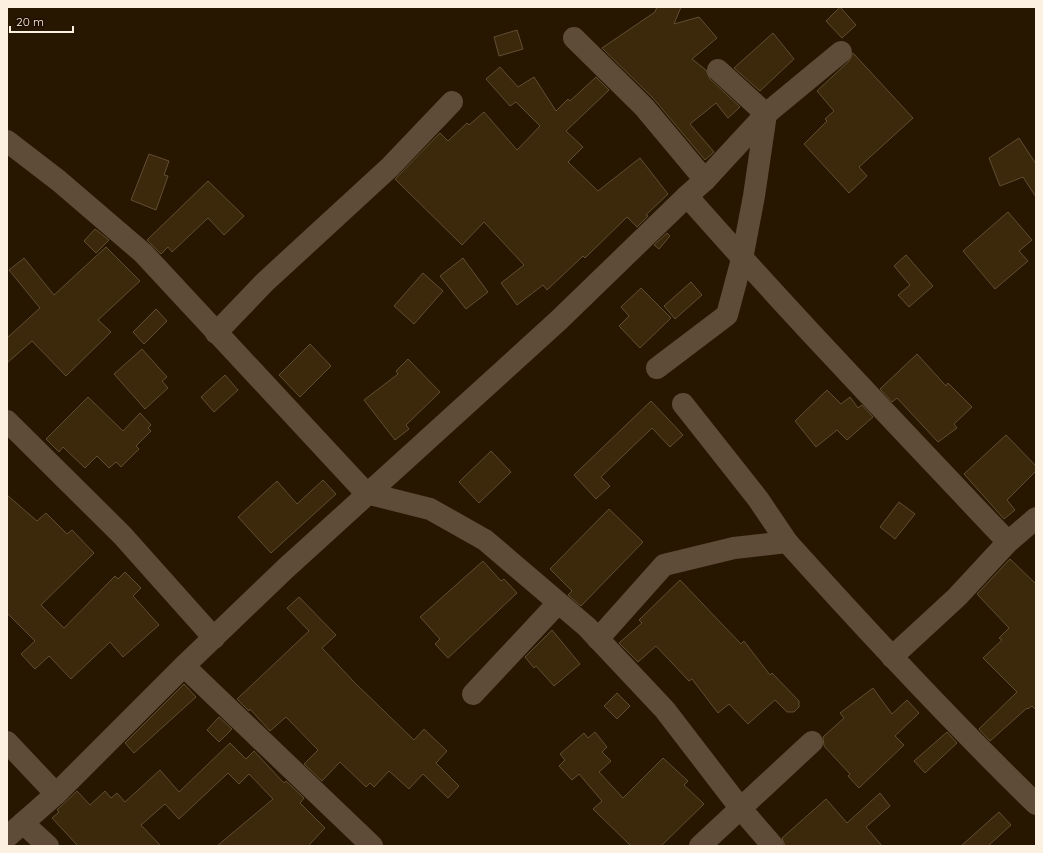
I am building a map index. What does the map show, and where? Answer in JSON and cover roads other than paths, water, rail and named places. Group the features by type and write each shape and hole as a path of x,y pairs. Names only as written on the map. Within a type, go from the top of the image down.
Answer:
{"street":[{"path":"574,38 644,107 705,180"},
{"path":"48,846 15,830 56,794 184,666 366,493 558,320 705,180 766,114 841,52"},
{"path":"718,70 766,114"},
{"path":"216,333 265,282 390,166 452,102"},
{"path":"656,368 727,315 742,259 754,196 766,114"},
{"path":"7,141 59,181 142,253 366,493 430,509 485,540 598,639 665,710 741,809 773,846"},
{"path":"687,196 742,259 1008,542"},
{"path":"682,404 758,499 788,542 892,658 968,738 1036,804"},
{"path":"7,421 122,535 214,638"},
{"path":"892,658 957,597 1008,542 1036,518"},
{"path":"598,639 664,565 734,548 788,542"},
{"path":"473,694 558,603"},
{"path":"184,666 372,846"},
{"path":"7,742 56,794"},
{"path":"700,846 812,742"}]}
